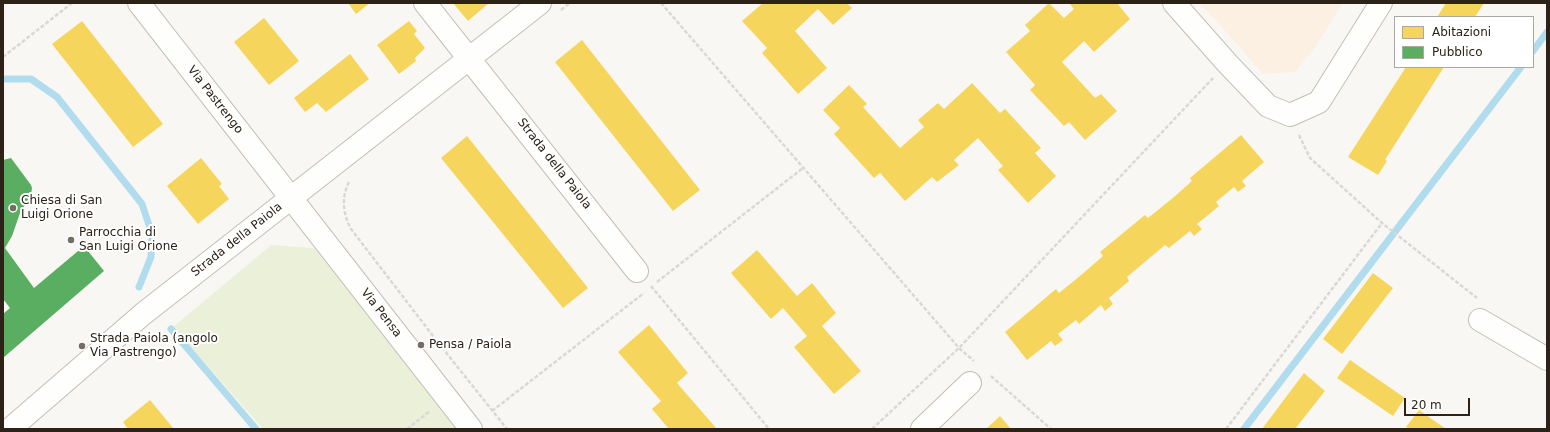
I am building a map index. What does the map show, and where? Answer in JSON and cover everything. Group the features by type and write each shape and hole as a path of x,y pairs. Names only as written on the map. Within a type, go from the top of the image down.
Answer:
{"street":[{"name":"Via Pastrengo","path":"139,3 291,198"},
{"path":"425,3 470,58"},
{"path":"1174,3 1227,64 1268,106 1290,115 1319,102 1381,3"},
{"name":"Strada della Paiola","path":"10,429 143,314 470,58 549,8"},
{"name":"Strada della Paiola","path":"470,58 637,271"},
{"name":"Via Pensa","path":"291,198 471,429"},
{"path":"1480,320 1547,359"},
{"path":"922,429 978,373"}],"path":[{"path":"3,57 72,3"},
{"path":"549,8 570,3"},
{"path":"661,3 959,348 978,373 1051,429"},
{"path":"872,429 959,348 1227,64"},
{"path":"1290,115 1310,158 1390,230 1479,299 1480,320"},
{"path":"350,180 344,197 344,209 346,220 351,229 507,429"},
{"path":"1226,429 1382,223"},
{"path":"637,271 652,286 769,429"}],"shaded area":[{"path":"1199,3 1343,3 1314,49 1295,72 1263,74"}],"green space":[{"path":"271,245 314,248 459,429 263,429 173,327"}],"building: Abitazioni":[{"path":"348,3 370,3 356,14"},
{"path":"453,3 489,3 468,21"},
{"path":"763,3 847,3 852,8 833,25 818,9 795,31 827,68 798,94 762,53 767,48 742,21"},
{"path":"1049,3 1064,18 1074,9 1069,3 1117,3 1130,19 1094,52 1084,41 1062,62 1095,98 1101,94 1117,111 1085,140 1069,122 1064,126 1030,90 1035,85 1006,52 1030,31 1025,25"},
{"path":"1446,3 1484,3 1476,16 1438,16"},
{"path":"264,18 299,61 269,85 234,42"},
{"path":"82,21 163,124 133,147 52,44"},
{"path":"409,21 417,31 414,34 425,48 415,58 416,61 399,74 377,45"},
{"path":"582,40 700,190 673,211 555,62"},
{"path":"350,54 369,79 326,112 317,103 305,112 294,98"},
{"path":"1405,68 1443,68 1385,160 1387,161 1378,175 1348,157"},
{"path":"972,83 1000,113 1005,109 1041,148 1035,153 1056,176 1028,203 998,170 1003,166 978,138 954,160 959,165 937,182 932,177 905,201 880,173 874,178 834,134 840,128 823,110 849,85 867,104 863,107 900,148 924,127 918,120 938,103 944,109"},
{"path":"1241,135 1264,162 1242,181 1246,186 1238,192 1234,187 1216,202 1219,206 1197,224 1202,229 1194,236 1190,231 1169,248 1165,245 1127,277 1129,281 1109,298 1113,304 1105,311 1101,305 1079,324 1076,320 1058,334 1063,340 1055,346 1051,341 1027,360 1005,332 1056,289 1059,293 1080,276 1103,256 1100,252 1145,215 1148,218 1174,197 1192,181 1190,178"},
{"path":"467,136 588,288 563,308 441,158"},
{"path":"201,158 222,184 219,186 229,199 198,224 167,186"},
{"path":"757,250 797,296 812,283 836,313 822,326 861,371 834,394 794,347 807,336 783,308 771,319 731,273"},
{"path":"1373,273 1393,288 1342,354 1323,339"},
{"path":"649,325 688,373 677,383 717,429 669,429 652,409 661,401 618,352"},
{"path":"1350,360 1405,398 1393,416 1337,378"},
{"path":"1304,373 1325,391 1295,429 1262,429"},
{"path":"150,400 174,429 128,429 123,422"},
{"path":"1419,410 1446,429 1409,429 1406,427"},
{"path":"1000,416 1011,429 986,429"}],"building: Pubblico":[{"path":"11,158 32,188 31,195 20,213 12,236 5,248 34,288 84,246 104,271 3,358 3,314 10,308 3,299 3,160"}],"waterway":[{"path":"1534,50 1547,32"},
{"path":"1244,429 1520,68"},
{"path":"3,79 31,79 57,97 142,204 152,234 151,257 139,287"},
{"path":"171,329 256,429"}],"place":[{"name":"Chiesa di San Luigi Orione","path":"13,208"},
{"name":"Parrocchia di San Luigi Orione","path":"71,240"},
{"name":"Pensa / Paiola","path":"421,345"},
{"name":"Strada Paiola (angolo Via Pastrengo)","path":"82,346"}]}
